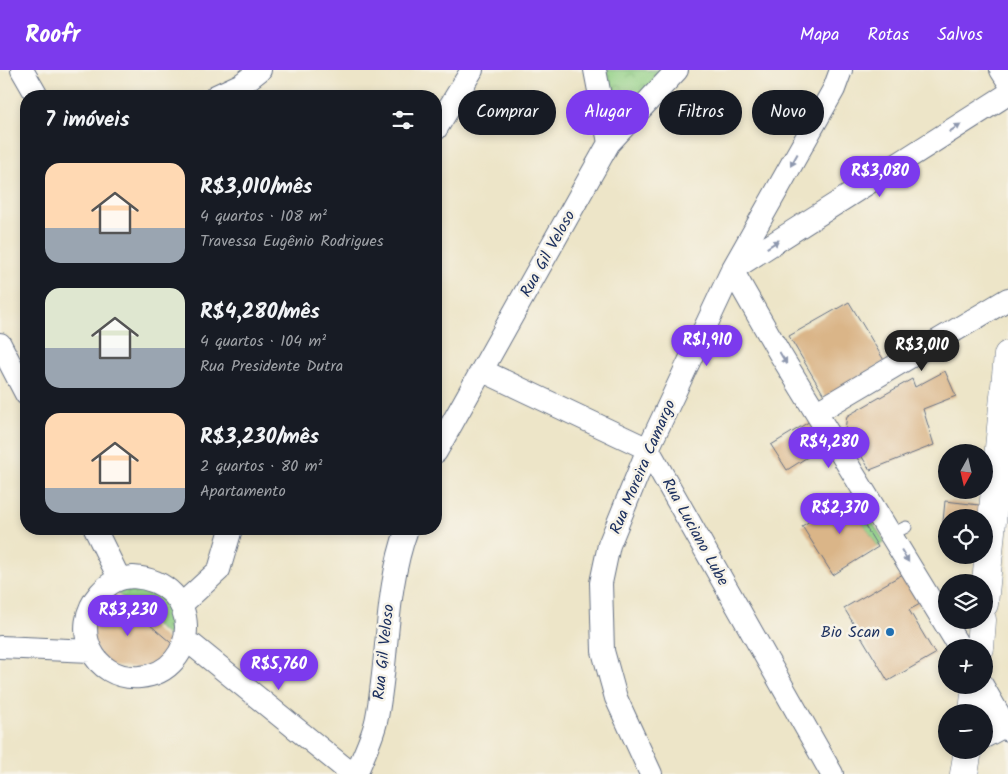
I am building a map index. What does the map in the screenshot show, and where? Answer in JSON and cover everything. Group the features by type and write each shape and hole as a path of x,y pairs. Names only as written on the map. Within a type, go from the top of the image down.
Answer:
{"main road":[{"path":"986,574 992,486 1003,437 1008,354"},
{"path":"964,774 966,759"}],"street":[{"path":"22,70 34,90"},
{"path":"228,90 260,70"},
{"path":"442,119 472,70"},
{"path":"595,70 609,143"},
{"name":"Rua Gil Veloso","path":"442,442 609,143 677,70"},
{"name":"Rua Moreira Camargo","path":"652,774 616,698 602,651 601,583 609,545 648,448 732,270 834,88 841,70"},
{"path":"1001,70 1008,81"},
{"path":"955,639 899,530 817,412 780,354 732,270 1008,94"},
{"path":"817,412 1008,299"},
{"path":"0,344 20,382"},
{"path":"483,371 648,448"},
{"name":"Rua Luciano Lube","path":"648,448 832,774"},
{"path":"98,535 119,578"},
{"path":"181,605 218,570 228,535"},
{"name":"Rua Gil Veloso","path":"356,774 377,718 391,587 398,551 405,535"},
{"path":"119,578 146,578 157,582 167,588 181,605 185,616 186,631 184,642 180,651 169,665 158,672 140,677 117,674 100,662 91,651 87,640 85,624 88,610 107,586 119,578"},
{"path":"184,642 194,646 352,774"},
{"path":"0,647 91,651"},
{"path":"987,694 1007,727 993,733"}],"green space":[{"path":"595,70 677,70 649,100 649,90 599,90"},
{"path":"607,135 616,135 609,143"},
{"path":"863,508 885,542 878,547 856,512"},
{"path":"117,582 170,594 180,646 110,587"}],"building":[{"path":"849,302 885,362 825,397 789,336"},
{"path":"945,371 956,396 923,409 934,445 870,470 845,429 847,416 912,379 915,387"},
{"path":"812,420 828,444 787,470 771,445"},
{"path":"854,493 860,503 854,508 878,547 833,575 802,526"},
{"path":"945,501 988,506 987,509 944,509"},
{"name":"Bio Scan","path":"903,574 920,604 909,610 935,654 888,681 844,608"},
{"path":"108,589 177,648 159,669 108,665 89,637"}],"place":[{"name":"Bio Scan","path":"890,632"}]}
